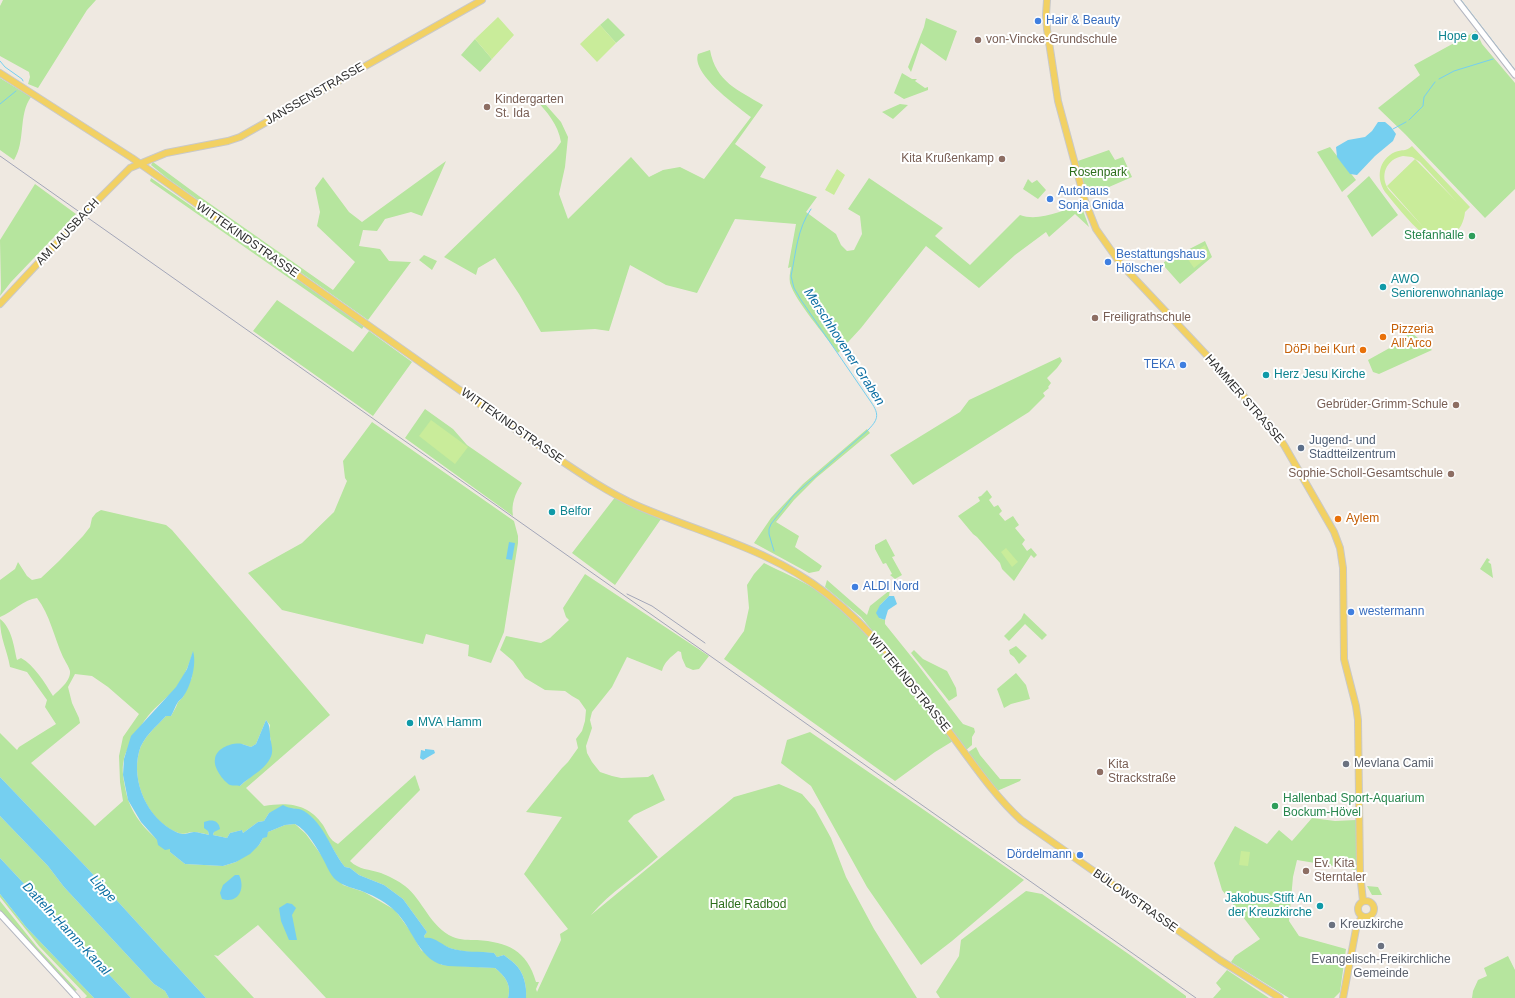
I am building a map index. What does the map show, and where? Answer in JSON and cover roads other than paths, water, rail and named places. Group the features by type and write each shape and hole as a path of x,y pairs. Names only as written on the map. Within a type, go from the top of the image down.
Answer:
{"main road":[{"name":"JANSSENSTRASSE","path":"139,163 166,153 228,141 240,137 482,0"},
{"name":"HAMMER STRASSE","path":"1047,0 1047,29 1058,101 1085,201 1096,229 1120,263 1216,364 1273,429 1326,515 1337,540 1343,568 1344,659 1358,720 1360,874 1363,901"},
{"name":"WITTEKINDSTRASSE","path":"0,73 139,163 526,437 592,481 637,505 770,558 823,591 850,614 889,655 996,795"},
{"name":"AM LAUSBACH","path":"0,304 114,183 130,168 139,163"},
{"name":"BÜLOWSTRASSE","path":"996,795 1009,809 1030,827 1220,960 1280,998"},
{"path":"1363,901 1371,902 1374,909 1373,914 1369,917 1362,916 1359,913 1358,905 1363,901"},
{"path":"1343,998 1356,929 1362,916"}],"street":[{"path":"1457,0 1515,74"},
{"path":"0,914 78,998"}],"water":[{"path":"1378,122 1385,122 1391,127 1396,134 1393,141 1375,156 1357,175 1350,174 1337,157 1336,147 1348,140 1365,137 1372,131"},
{"path":"509,542 515,543 512,560 506,559"},
{"path":"889,596 894,596 897,604 888,610 885,620 879,618 876,613 880,605"},
{"path":"193,651 194,668 191,681 183,698 177,704 171,716 166,716 146,737 139,752 137,775 140,787 150,809 157,818 176,832 184,834 194,832 209,835 208,831 204,828 204,822 214,821 218,824 220,829 214,832 213,835 227,838 230,833 242,830 243,833 258,822 264,821 269,813 283,805 304,811 317,822 345,867 350,868 359,875 384,885 403,899 427,932 424,936 425,938 435,939 447,947 455,950 494,953 497,957 504,955 513,962 520,971 525,984 526,998 508,998 509,989 507,981 495,968 448,966 438,964 430,959 423,952 402,918 392,908 377,898 342,884 334,878 304,830 295,824 285,825 268,832 267,837 263,838 259,845 250,854 236,862 223,866 185,864 170,852 170,849 165,850 158,845 157,840 141,822 128,800 123,775 124,759 131,736 176,687 187,669"},
{"path":"266,720 269,727 272,748 270,758 263,767 240,786 230,785 217,770 215,762 216,755 222,749 230,745 242,744 251,747 256,744"},
{"path":"425,749 434,750 435,753 423,760 420,758 421,750 425,751"},
{"name":"Lippe","path":"0,777 89,870 206,998 169,998 165,991 154,984 64,887 48,866 0,816"},
{"name":"Datteln-Hamm-Kanal","path":"0,858 131,998 94,998 26,927 0,894"},
{"path":"235,875 239,875 241,880 242,885 239,894 232,899 222,899 220,893 223,885"},
{"path":"287,903 292,904 296,908 292,915 297,940 289,940 281,921 279,908"}],"waterway":[{"path":"1461,0 1515,70"},
{"path":"1439,79 1454,71 1493,59"},
{"path":"0,61 5,67 23,81"},
{"path":"1409,120 1423,106 1424,97 1435,82"},
{"path":"0,104 16,91"},
{"path":"1393,129 1406,122"},
{"name":"Merschhovener Graben","path":"774,551 769,534 771,524 794,495 874,424 877,414 871,402 794,288 791,276 798,241 806,217 811,209"}],"railway":[{"path":"0,156 1196,998"},
{"path":"627,594 652,606 705,643"}],"place":[{"name":"Hair & Beauty","path":"1038,21"},
{"name":"Hope","path":"1475,37"},
{"name":"von-Vincke-Grundschule","path":"978,40"},
{"name":"Kindergarten St. Ida","path":"487,107"},
{"name":"Kita Krußenkamp","path":"1002,159"},
{"name":"Autohaus Sonja Gnida","path":"1050,199"},
{"name":"Stefanhalle","path":"1472,236"},
{"name":"Bestattungshaus Hölscher","path":"1108,262"},
{"name":"AWO Seniorenwohnanlage","path":"1383,287"},
{"name":"Freiligrathschule","path":"1095,318"},
{"name":"Pizzeria All’Arco","path":"1383,337"},
{"name":"DöPi bei Kurt","path":"1363,350"},
{"name":"TEKA","path":"1183,365"},
{"name":"Herz Jesu Kirche","path":"1266,375"},
{"name":"Gebrüder-Grimm-Schule","path":"1456,405"},
{"name":"Jugend- und Stadtteilzentrum","path":"1301,448"},
{"name":"Sophie-Scholl-Gesamtschule","path":"1451,474"},
{"name":"Belfor","path":"552,512"},
{"name":"Aylem","path":"1338,519"},
{"name":"ALDI Nord","path":"855,587"},
{"name":"westermann","path":"1351,612"},
{"name":"MVA Hamm","path":"410,723"},
{"name":"Mevlana Camii","path":"1346,764"},
{"name":"Kita Strackstraße","path":"1100,772"},
{"name":"Hallenbad Sport-Aquarium Bockum-Hövel","path":"1275,806"},
{"name":"Dördelmann","path":"1080,855"},
{"name":"Ev. Kita Sterntaler","path":"1306,871"},
{"name":"Jakobus-Stift An der Kreuzkirche","path":"1320,906"},
{"name":"Kreuzkirche","path":"1332,925"},
{"name":"Evangelisch-Freikirchliche Gemeinde","path":"1381,946"}],"park label":[{"name":"Rosenpark","path":"1098,173"},
{"name":"Halde Radbod","path":"748,905"}]}
